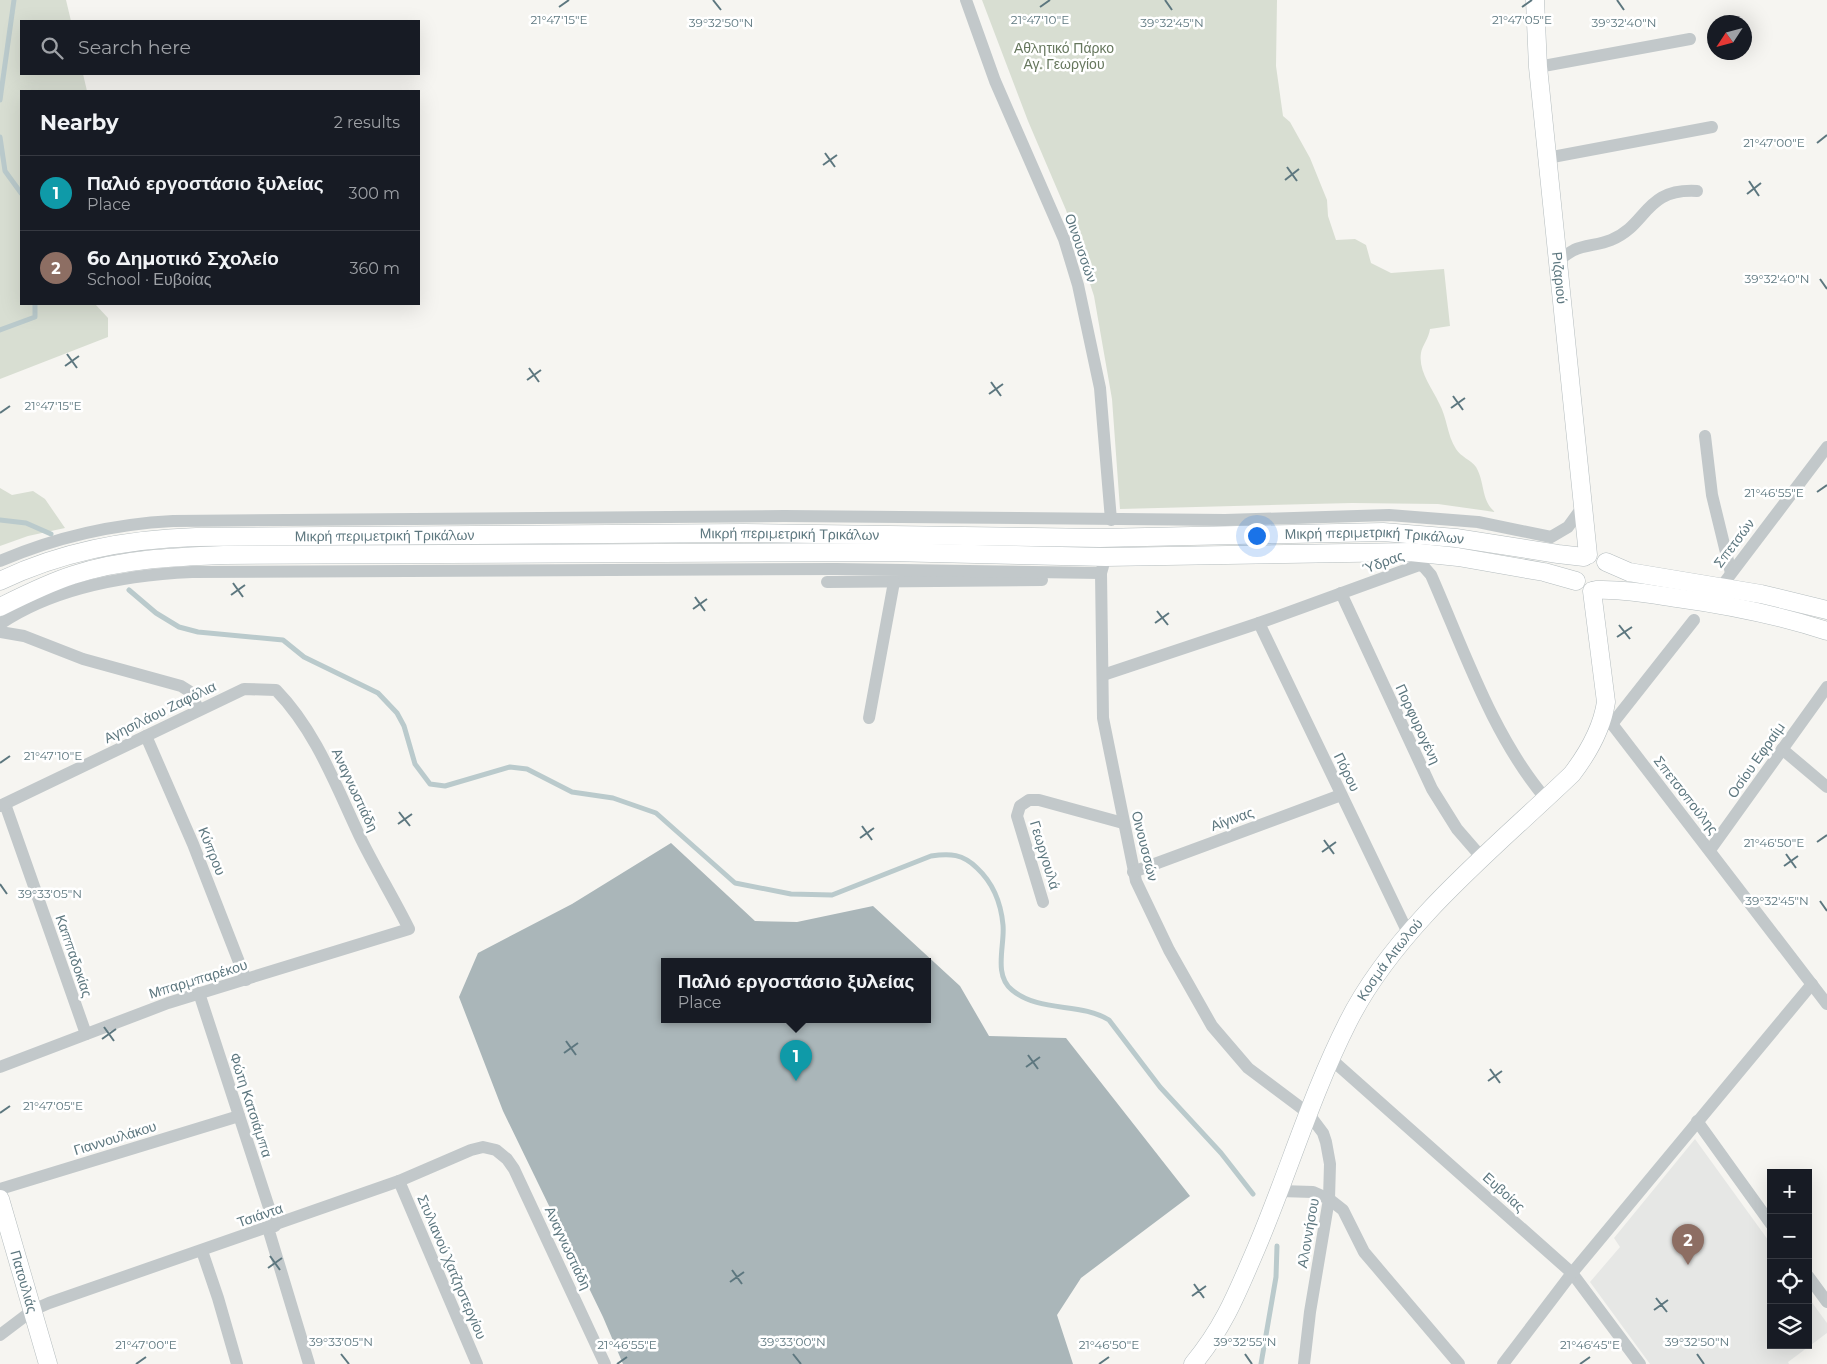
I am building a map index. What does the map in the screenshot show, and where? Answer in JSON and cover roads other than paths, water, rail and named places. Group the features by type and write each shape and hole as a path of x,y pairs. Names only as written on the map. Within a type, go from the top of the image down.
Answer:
{"main road":[{"name":"Ριζαριού","path":"1535,0 1538,67 1584,505 1586,556"},
{"name":"Μικρή περιμετρική Τρικάλων","path":"0,581 73,554 136,541 196,536 753,533 1100,538 1383,532 1456,538 1558,554 1598,556 1606,562 1629,572 1726,580 1761,594 1827,610"},
{"name":"Μικρή περιμετρική Τρικάλων","path":"0,607 48,584 82,572 138,560 177,556 888,552 1103,570 1422,553 1544,572 1576,582 1584,589 1632,591 1717,604 1775,616 1827,631"},
{"path":"1576,582 1575,567 1586,556"},
{"path":"1594,590 1604,586 1609,578 1609,569 1606,562"},
{"name":"Κοσμά Αιτωλού","path":"1193,1364 1213,1341 1230,1312 1280,1191 1308,1113 1349,1020 1409,934 1582,761 1606,724 1606,702 1594,590"},
{"name":"Πατουλιάς","path":"0,1199 48,1364"}],"street":[{"name":"Οινουσσών","path":"966,0 995,81 1064,239 1078,285 1098,372 1111,520"},
{"path":"1538,67 1690,39"},
{"path":"1547,158 1712,127"},
{"path":"1558,261 1574,250 1612,240 1627,230 1660,197 1684,190 1697,191"},
{"path":"1705,436 1712,495 1726,580"},
{"name":"Σπετσών","path":"1726,580 1827,447"},
{"path":"0,561 69,538 99,531 139,523 181,521 784,516 1111,520 1407,516 1478,522 1551,537 1568,527 1584,505"},
{"name":"Ύδρας","path":"1104,675 1259,623 1418,565 1424,566 1431,575 1506,741 1529,779 1546,799"},
{"path":"0,624 36,606 83,589 141,576 184,572 836,569 1103,570"},
{"name":"Οινουσσών","path":"1103,570 1103,718 1133,872 1169,950 1212,1026 1248,1068 1308,1113"},
{"path":"827,582 894,582 1103,570"},
{"path":"869,718 894,582"},
{"name":"Πορφυρογένη","path":"1341,593 1432,789 1457,829 1483,859"},
{"path":"1606,724 1694,620"},
{"name":"Πόρου","path":"1259,623 1409,934"},
{"path":"0,632 24,636 97,663 181,686 189,691 199,710"},
{"name":"Οσίου Εφραίμ","path":"1710,850 1827,687"},
{"name":"Αγησιλάου Ζαφόλια","path":"2,805 244,689 253,688"},
{"name":"Αναγνωστιάδη","path":"253,688 276,690 293,707 316,744 363,842 409,929"},
{"name":"Σπετσοπούλης","path":"1606,724 1710,850 1827,1004"},
{"name":"Κύπρου","path":"146,736 194,844 246,980"},
{"path":"1782,749 1827,787"},
{"name":"Αίγινας","path":"1133,872 1342,795"},
{"name":"Γεωργουλά","path":"1043,902 1018,821 1020,806 1029,800 1039,800 1123,824"},
{"name":"Καππαδοκίας","path":"2,805 86,1034"},
{"name":"Μπαρμπαρέκου","path":"0,1067 199,993 409,929"},
{"path":"1504,1364 1572,1273 1812,984"},
{"name":"Φώτη Κατσιάμπα","path":"199,993 239,1116 309,1364"},
{"name":"Ευβοίας","path":"1331,1059 1572,1273 1640,1364"},
{"name":"Αλοννήσου","path":"1304,1364 1310,1312 1329,1199 1330,1164 1323,1133 1308,1113"},
{"name":"Γιαννουλάκου","path":"0,1189 239,1116"},
{"path":"1697,1121 1767,1218"},
{"name":"Τσιάντα","path":"0,1335 33,1310 55,1301 399,1181 471,1150 484,1147 496,1150"},
{"name":"Αναγνωστιάδη","path":"496,1150 507,1159 514,1169 605,1364"},
{"name":"Στυλιανού Χατζηστεργίου","path":"399,1181 477,1364"},
{"path":"1280,1191 1313,1192 1329,1199 1343,1210 1370,1260 1459,1364"},
{"path":"202,1251 224,1316 237,1364"},
{"path":"1812,1281 1827,1302"}],"waterway":[{"path":"0,100 14,0"},
{"path":"0,137 5,171 20,192"},
{"path":"0,330 35,317 35,305"},
{"path":"0,520 26,523 51,534"},
{"path":"129,590 156,613 179,627 198,632 283,640 304,657 378,693 397,713 404,726 415,764 430,784 445,786 510,767 527,769 572,792 613,798 656,813 735,883 791,894 832,895 931,856 950,855 967,860 988,880 998,901 1003,925 1001,968 1006,984 1023,997 1035,1002 1086,1011 1098,1014 1109,1020 1160,1087 1221,1153 1253,1194"},
{"path":"1261,1364 1276,1277 1277,1246"}],"place":[{"name":"Παλιό εργοστάσιο ξυλείας","path":"796,1081"},
{"name":"6ο Δημοτικό Σχολείο","path":"1688,1265"}],"park label":[{"name":"Αθλητικό Πάρκο Αγ. Γεωργίου","path":"1064,56"}]}
